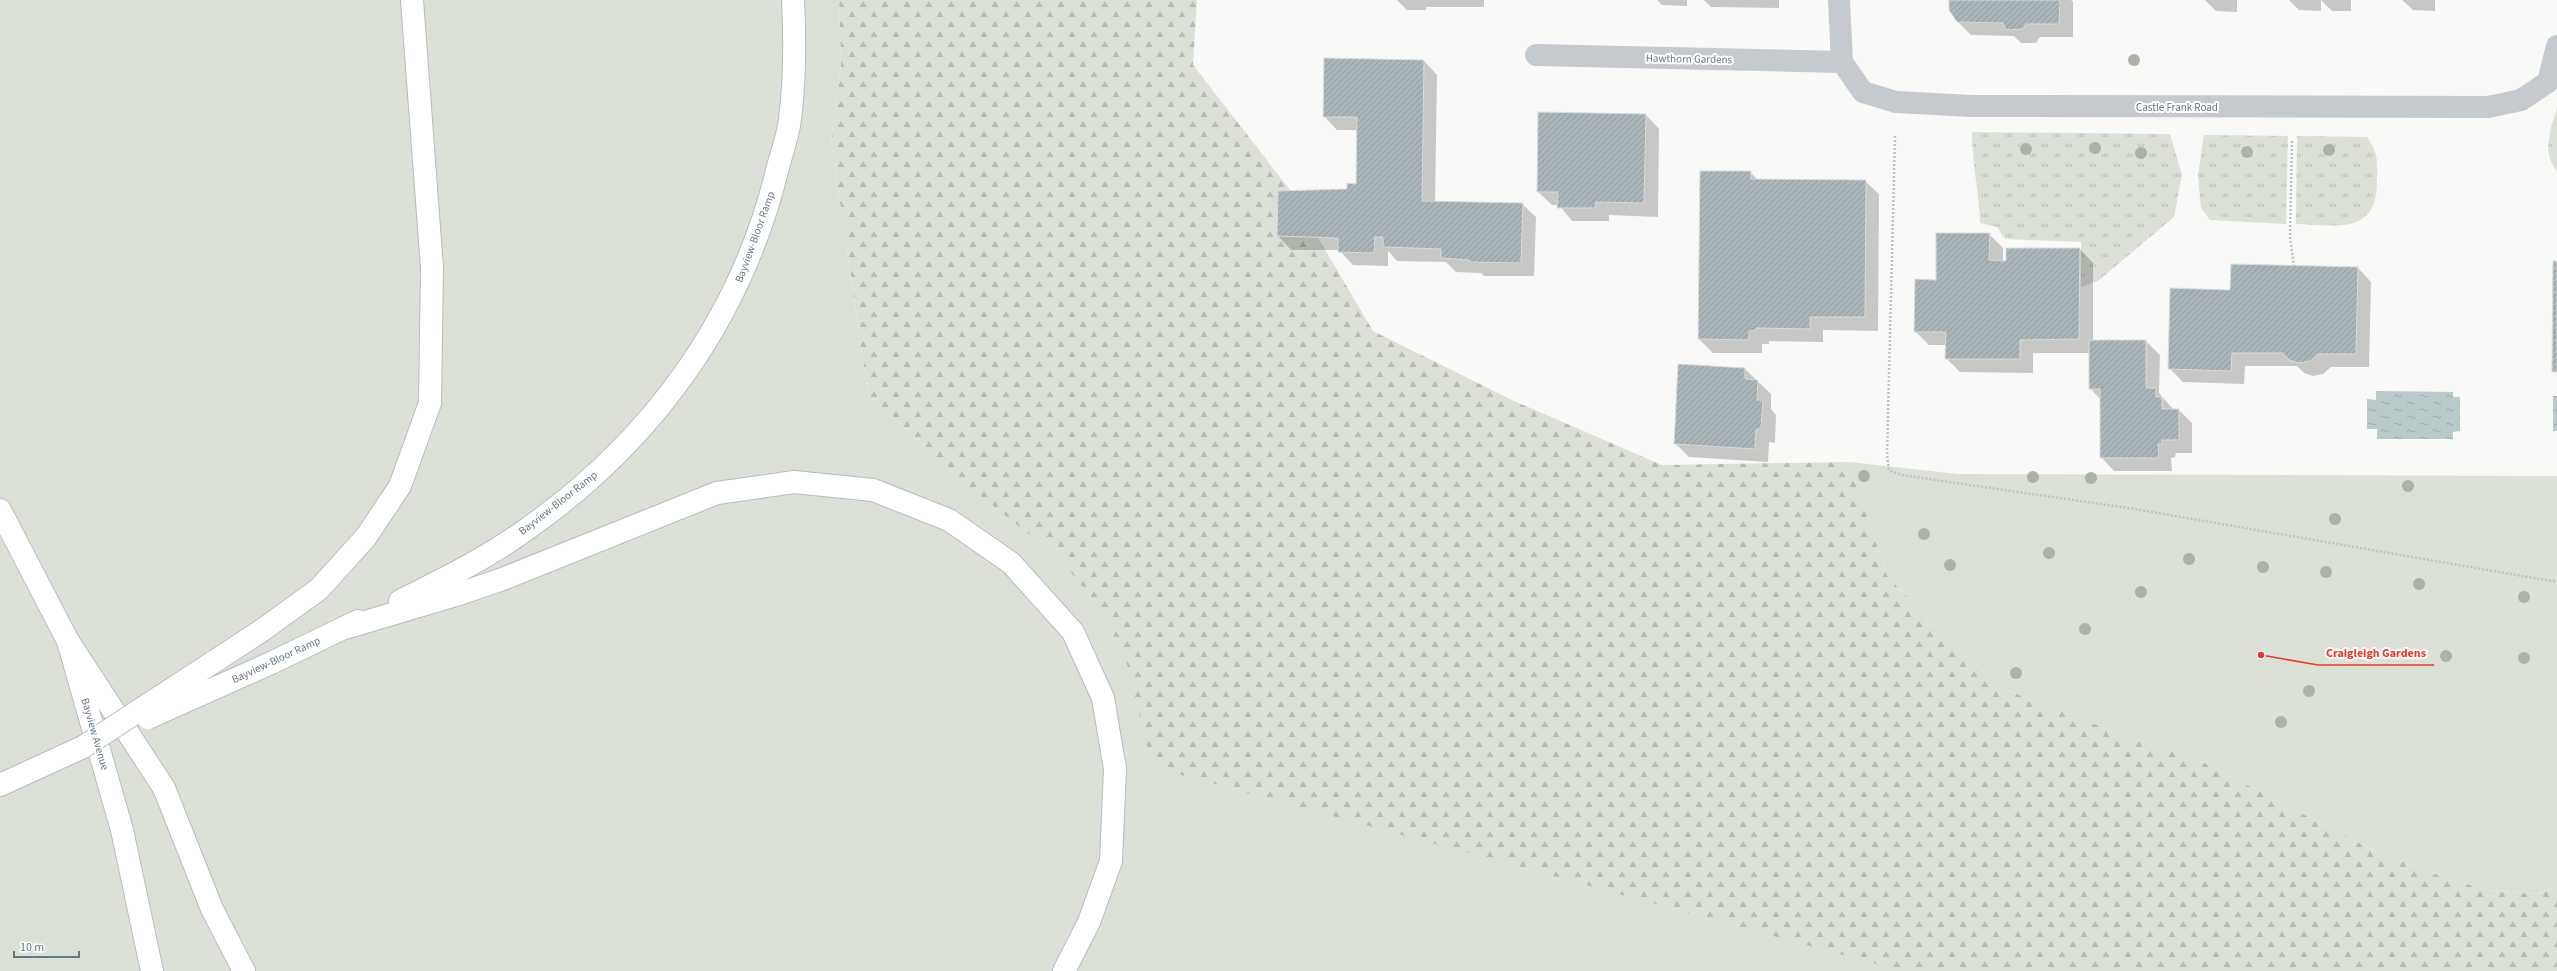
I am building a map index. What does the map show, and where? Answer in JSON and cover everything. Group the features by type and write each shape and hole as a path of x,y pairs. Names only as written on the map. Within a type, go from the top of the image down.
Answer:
{"main road":[{"path":"83,747 261,631 319,589 366,537 400,486 430,403 432,268 412,0"},
{"name":"Bayview-Bloor Ramp","path":"0,785 270,663 436,583 527,530 601,469 643,425 681,380 709,339 736,288 768,209 790,120 795,44 793,0"},
{"path":"345,628 456,596 500,580 716,493 794,482 873,490 948,520 1011,563 1073,632 1103,698 1115,769 1111,860 1089,922 1064,971"},
{"name":"Bayview Avenue","path":"0,510 68,640 122,830 152,971"},
{"path":"68,640 164,788 212,909 244,971"}],"street":[{"path":"1839,0 1842,62"},
{"name":"Castle Frank Road","path":"1842,62 1863,92 1896,102 1971,106 2488,107 2521,100 2548,82 2557,46"},
{"name":"Hawthorn Gardens","path":"1536,55 1842,62"}],"path":[{"path":"1896,102 1887,455 1889,470 1901,475 2135,509 2557,582"},
{"path":"2292,107 2290,237 2294,266"}],"green space":[{"path":"0,0 839,0 841,66 831,141 868,394 958,478 1058,557 1099,606 1126,660 1152,767 1902,971 0,971"},
{"path":"839,0 1197,0 1193,65 1290,190 1373,331 1514,401 1662,465 1849,462 1887,575 1929,621 2002,688 2125,736 2199,760 2371,849 2438,875 2486,890 2537,894 2557,888 2557,971 1103,971 958,478 868,394 831,141 841,66"},
{"path":"2557,108 2557,171 2552,164 2548,148 2550,132"},
{"path":"1972,132 2170,134 2182,175 2174,217 2098,281 2081,287 2081,242 2005,239 1997,227 1980,223"},
{"path":"2204,135 2288,136 2286,224 2210,220 2201,208 2198,175"},
{"path":"2297,136 2367,137 2375,153 2377,181 2375,199 2370,211 2362,219 2352,224 2339,225 2296,224"},
{"path":"1849,462 1958,474 2557,476 2557,888 2537,894 2486,890 2438,875 2371,849 2199,760 2125,736 2002,688 1929,621 1887,575"}],"water":[{"path":"2376,391 2453,392 2453,397 2460,397 2460,431 2453,432 2453,439 2377,439 2377,429 2367,429 2367,399 2376,400"},
{"path":"2553,396 2557,396 2557,431 2553,431"}],"building":[{"path":"1949,0 2060,0 2059,24 2026,24 2023,29 2006,30 2003,23 1957,22 1949,10"},
{"path":"1324,58 1424,60 1422,201 1523,203 1521,263 1469,262 1469,260 1441,258 1441,249 1383,247 1383,237 1375,237 1374,253 1338,252 1338,238 1277,236 1278,191 1347,189 1347,183 1356,184 1357,117 1323,117"},
{"path":"1538,112 1646,114 1644,203 1596,202 1595,208 1557,208 1558,192 1537,192"},
{"path":"1700,171 1751,171 1751,179 1866,180 1865,317 1810,317 1810,329 1756,328 1756,330 1749,331 1749,340 1698,339"},
{"path":"1936,233 1990,233 1989,260 2006,261 2006,248 2080,248 2079,339 2020,340 2020,359 1945,359 1946,332 1914,332 1915,279 1936,280"},
{"path":"2553,261 2557,261 2557,372 2552,372"},
{"path":"2231,264 2358,267 2356,354 2317,354 2310,361 2299,363 2289,360 2283,353 2232,353 2231,371 2168,369 2170,288 2230,290"},
{"path":"2089,340 2146,340 2146,388 2156,388 2156,397 2162,397 2162,409 2179,409 2179,440 2162,440 2162,444 2158,444 2159,458 2100,458 2100,389 2089,389"},
{"path":"1678,364 1745,368 1745,379 1758,380 1757,400 1763,400 1761,429 1756,429 1755,449 1674,444"}],"place":[{"name":"Craigleigh Gardens","path":"2261,655"}]}
